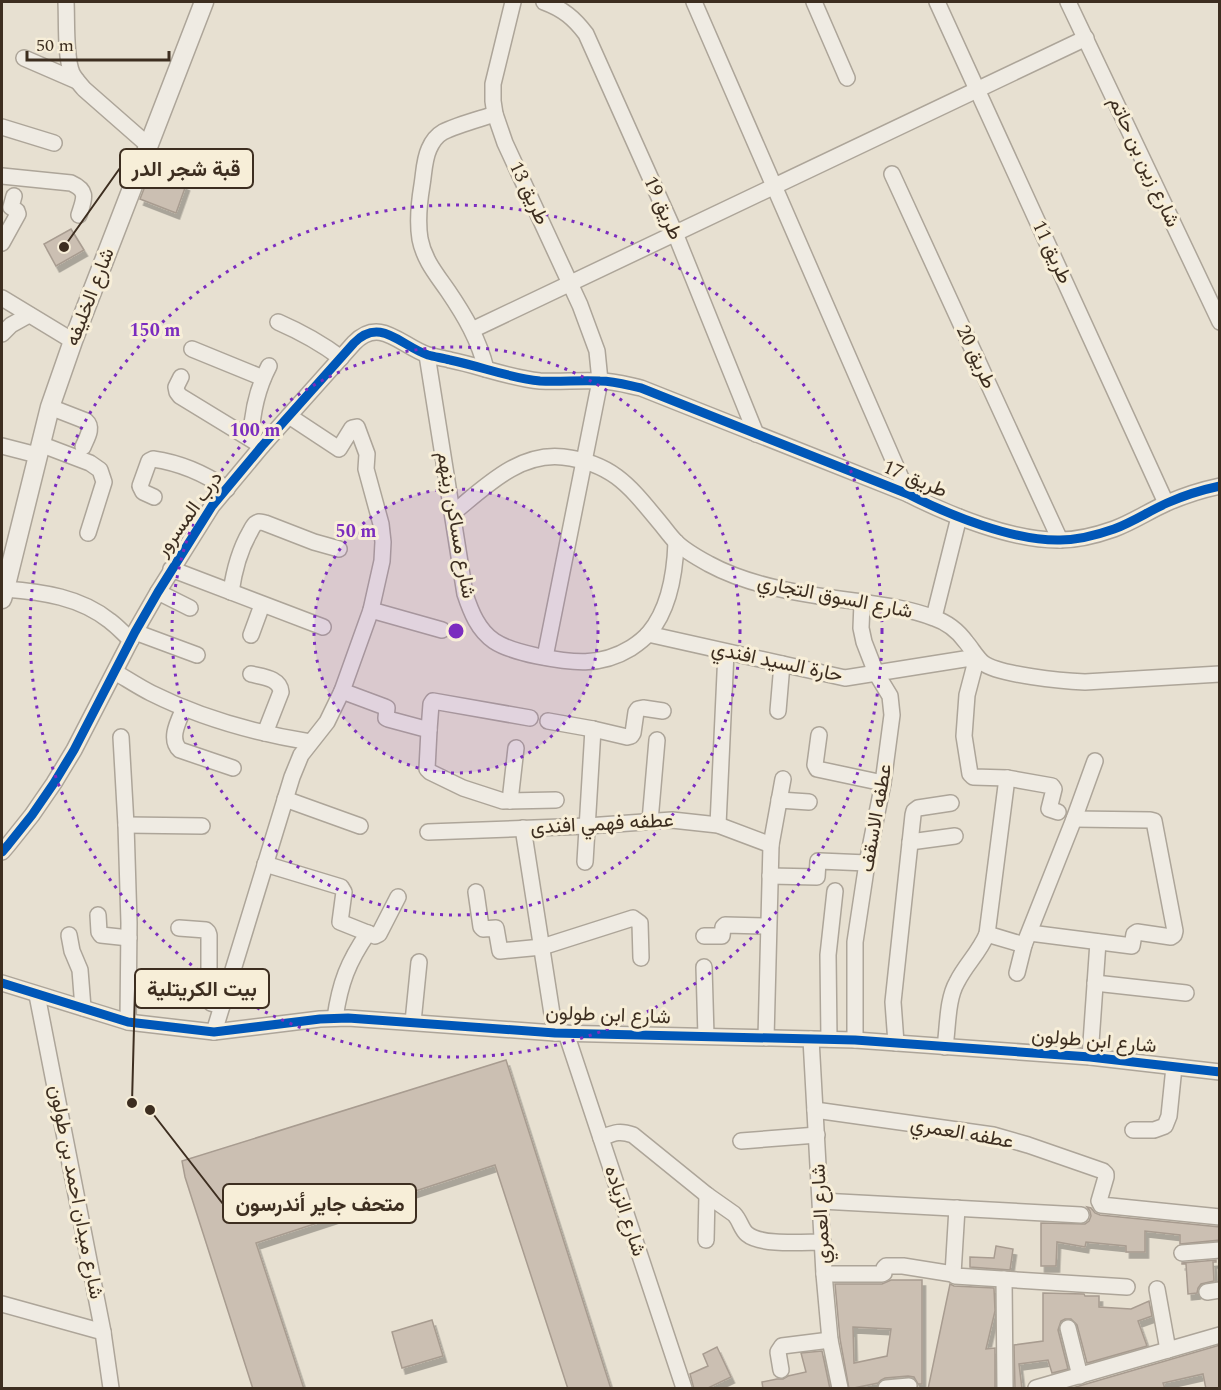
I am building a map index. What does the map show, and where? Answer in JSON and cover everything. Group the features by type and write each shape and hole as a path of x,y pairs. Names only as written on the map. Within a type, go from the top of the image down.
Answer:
{"street":[{"path":"66,2 69,62 77,81"},
{"name":"شارع الخليفه","path":"3,594 50,407 73,341 204,2"},
{"name":"طريق 13","path":"513,2 493,84 495,114 503,137 589,327 597,351 600,381 545,657"},
{"name":"طريق 19","path":"544,2 576,20 586,34 675,233 756,434"},
{"path":"694,2 908,494"},
{"path":"814,2 847,78"},
{"name":"طريق 11","path":"937,2 1166,503"},
{"name":"شارع زين بن حاتم","path":"1068,2 1220,322"},
{"path":"472,330 1086,38"},
{"path":"24,58 77,81 149,146"},
{"path":"486,369 482,349 472,330 426,257 418,224 426,156 435,138 443,132 495,114"},
{"path":"2,128 54,143"},
{"name":"طريق 20","path":"892,174 1060,540"},
{"path":"2,176 71,183 79,186 84,198 79,215"},
{"path":"2,243 18,214 11,207 14,196"},
{"path":"2,298 73,341"},
{"path":"2,334 11,325 29,315"},
{"path":"278,322 322,343 341,358"},
{"name":"درب المسرور","path":"2,852 54,783 171,569 212,506 227,489 257,442 289,416 360,337 367,332 390,335 427,355 513,377 541,381 600,381"},
{"path":"192,349 266,372 254,407 257,442"},
{"name":"شارع مساكن زينهم","path":"427,355 465,594 471,612 494,640 509,648 583,663 621,654 648,634 658,620 670,590 676,558 676,542"},
{"path":"181,377 177,387 180,396 257,442"},
{"name":"طريق 17","path":"600,381 617,382 641,388 908,494 935,508 1024,536 1060,540 1087,537 1137,519 1166,503 1196,491 1220,486"},
{"path":"50,407 89,424 90,428 83,447"},
{"path":"214,1032 296,766 310,742 327,722 342,691 370,610 382,561 381,524 366,469 367,454 357,427 352,428 339,449 289,416"},
{"path":"2,446 39,449 90,463 100,470 104,482 88,533"},
{"name":"شارع السوق التجاري","path":"453,513 501,474 520,464 541,458 562,457 604,469 621,479 676,542 711,565 759,583 816,596 892,607 934,617 959,633 977,657 989,667 997,670 1085,682 1220,674"},
{"path":"154,496 143,492 140,486 149,461 153,459 177,463 200,472 227,489"},
{"path":"934,617 959,517"},
{"path":"231,592 238,557 257,522 339,549"},
{"path":"171,569 323,627"},
{"path":"3,594 29,591 58,596 85,606 133,636 196,656"},
{"path":"158,592 190,608"},
{"name":"عطفه الاسقف","path":"855,1040 855,942 867,862 883,783 892,715 890,696 876,673 864,642 861,627 862,603"},
{"path":"251,635 262,604"},
{"path":"370,610 442,630"},
{"name":"حارة السيد افندي","path":"648,634 845,678 977,657"},
{"path":"718,825 726,652"},
{"path":"977,657 967,695 964,736 971,776 1007,778 1052,786 1054,789 1049,809 1058,812"},
{"path":"778,711 782,664"},
{"path":"115,672 184,708 265,733 310,742"},
{"path":"251,674 276,681 281,688 265,733"},
{"path":"342,691 385,706 388,719 429,730"},
{"path":"530,718 433,701 427,769 463,788 503,801 556,800"},
{"path":"184,708 174,736 176,746 180,750 233,768"},
{"path":"548,721 627,737 631,736 634,730 638,709 663,711"},
{"path":"585,862 593,729"},
{"path":"819,735 816,767 883,783"},
{"path":"121,737 129,938 128,1022"},
{"path":"650,821 657,740"},
{"path":"510,801 516,748"},
{"path":"1017,973 1027,939 1095,761"},
{"path":"945,1047 951,997 956,982 982,946 987,934 1007,778"},
{"path":"766,1038 771,845 783,779"},
{"path":"285,799 360,826"},
{"path":"779,800 809,802"},
{"path":"896,1043 893,1002 914,811 918,808 951,802"},
{"path":"987,934 1132,946 1134,934 1137,932 1171,937 1174,935 1154,822 1150,820 1074,819"},
{"name":"عطفه فهمي افندى","path":"428,832 587,826 672,820 718,825 771,845"},
{"path":"126,825 202,826"},
{"name":"شارع الزياده","path":"523,828 542,947 561,1033 601,1138 684,1389"},
{"path":"910,842 955,836"},
{"path":"770,876 817,877 818,861 867,862"},
{"path":"265,864 341,887 344,892 340,921 342,924 375,936 379,934 398,897"},
{"path":"829,1040 828,955 835,891"},
{"path":"476,892 481,927 483,929 496,928 500,951 542,947 633,918 640,923 641,958"},
{"path":"98,915 99,932 129,938"},
{"path":"704,936 722,936 725,925 768,926"},
{"path":"179,928 208,932 209,1001 222,1006"},
{"path":"335,1018 345,973 368,933"},
{"path":"69,935 72,951 80,970 83,1008"},
{"path":"1090,1057 1098,942"},
{"path":"413,1022 418,962"},
{"path":"704,967 706,1036"},
{"name":"شارع ابن طولون","path":"2,983 128,1022 214,1032 311,1020 348,1018 561,1033 855,1040 1090,1057 1220,1072"},
{"path":"1095,983 1186,993"},
{"name":"شارع ميدان احمد بن طولون","path":"37,995 103,1332 111,1389"},
{"name":"شارع العمري","path":"812,1039 824,1274 830,1340 840,1389"},
{"path":"1133,1130 1154,1130 1165,1126 1169,1116 1174,1067"},
{"name":"عطفه العمري","path":"815,1110 993,1135 1103,1171 1106,1174 1099,1201 1101,1205 1220,1217"},
{"path":"601,1138 619,1131 633,1135 734,1214 745,1233 754,1239 823,1242"},
{"path":"741,1141 817,1135"},
{"path":"706,1240 707,1195"},
{"path":"820,1201 1081,1215"},
{"path":"953,1274 957,1208"},
{"path":"1182,1253 1220,1250"},
{"path":"824,1274 882,1274 885,1267 903,1266 957,1276 1127,1287"},
{"path":"1004,1279 1005,1389"},
{"path":"1157,1289 1168,1350"},
{"path":"2,1304 103,1332"},
{"path":"1068,1328 1080,1376"},
{"path":"1036,1389 1220,1335"},
{"path":"781,1370 778,1352 782,1346 830,1340"},
{"path":"886,1389 909,1386"}],"building":[{"path":"151,171 186,185 176,213 140,199"},
{"path":"71,229 84,250 56,266 44,244"},
{"path":"506,1060 611,1389 568,1389 495,1165 256,1243 304,1389 253,1389 185,1177 182,1161"},
{"path":"1087,1207 1100,1215 1220,1227 1220,1240 1180,1244 1180,1235 1145,1231 1145,1252 1126,1252 1126,1246 1086,1242 1085,1247 1057,1242 1056,1266 1041,1266 1041,1223 1085,1224 1091,1216"},
{"path":"996,1246 1013,1249 1010,1270 970,1267 970,1257 994,1258"},
{"path":"1216,1260 1213,1262 1214,1281 1201,1284 1197,1293 1188,1294 1186,1264 1182,1263"},
{"path":"891,1280 922,1280 922,1384 918,1384 914,1377 908,1376 885,1378 878,1383 849,1389 840,1339 835,1284 882,1284","holes":["853,1327 891,1329 887,1356 854,1363"]},
{"path":"950,1284 994,1288 995,1311 986,1349 995,1348 995,1389 928,1389"},
{"path":"1043,1293 1099,1296 1099,1307 1131,1309 1149,1301 1152,1316 1138,1321 1147,1346 1087,1363 1077,1325 1071,1319 1065,1319 1061,1321 1058,1330 1068,1369 1052,1373 1048,1360 1019,1364 1022,1389 1015,1389 1014,1345 1043,1341"},
{"path":"432,1320 443,1356 402,1368 392,1332"},
{"path":"1220,1345 1220,1389 1206,1389 1203,1374 1163,1383 1165,1389 1069,1389"},
{"path":"717,1347 731,1377 706,1389 694,1389 690,1374 708,1366 703,1354"},
{"path":"822,1351 830,1389 763,1389 762,1382 806,1372 801,1353"}],"cycle path":[{"path":"2,852 54,783 74,750 135,632 212,506 354,343 364,335 373,332 391,336 428,355 517,377 540,381 605,381 641,388 908,494 962,518 1022,536 1060,540 1094,535 1121,526 1180,498 1220,486"},
{"path":"2,983 128,1022 214,1032 320,1019 348,1018 555,1033 855,1040 1090,1057 1220,1072"}],"place":[{"name":"قبة شجر الدر","path":"64,247"},
{"name":"بيت الكريتلية","path":"132,1103"},
{"name":"متحف جاير أندرسون","path":"150,1110"}]}
